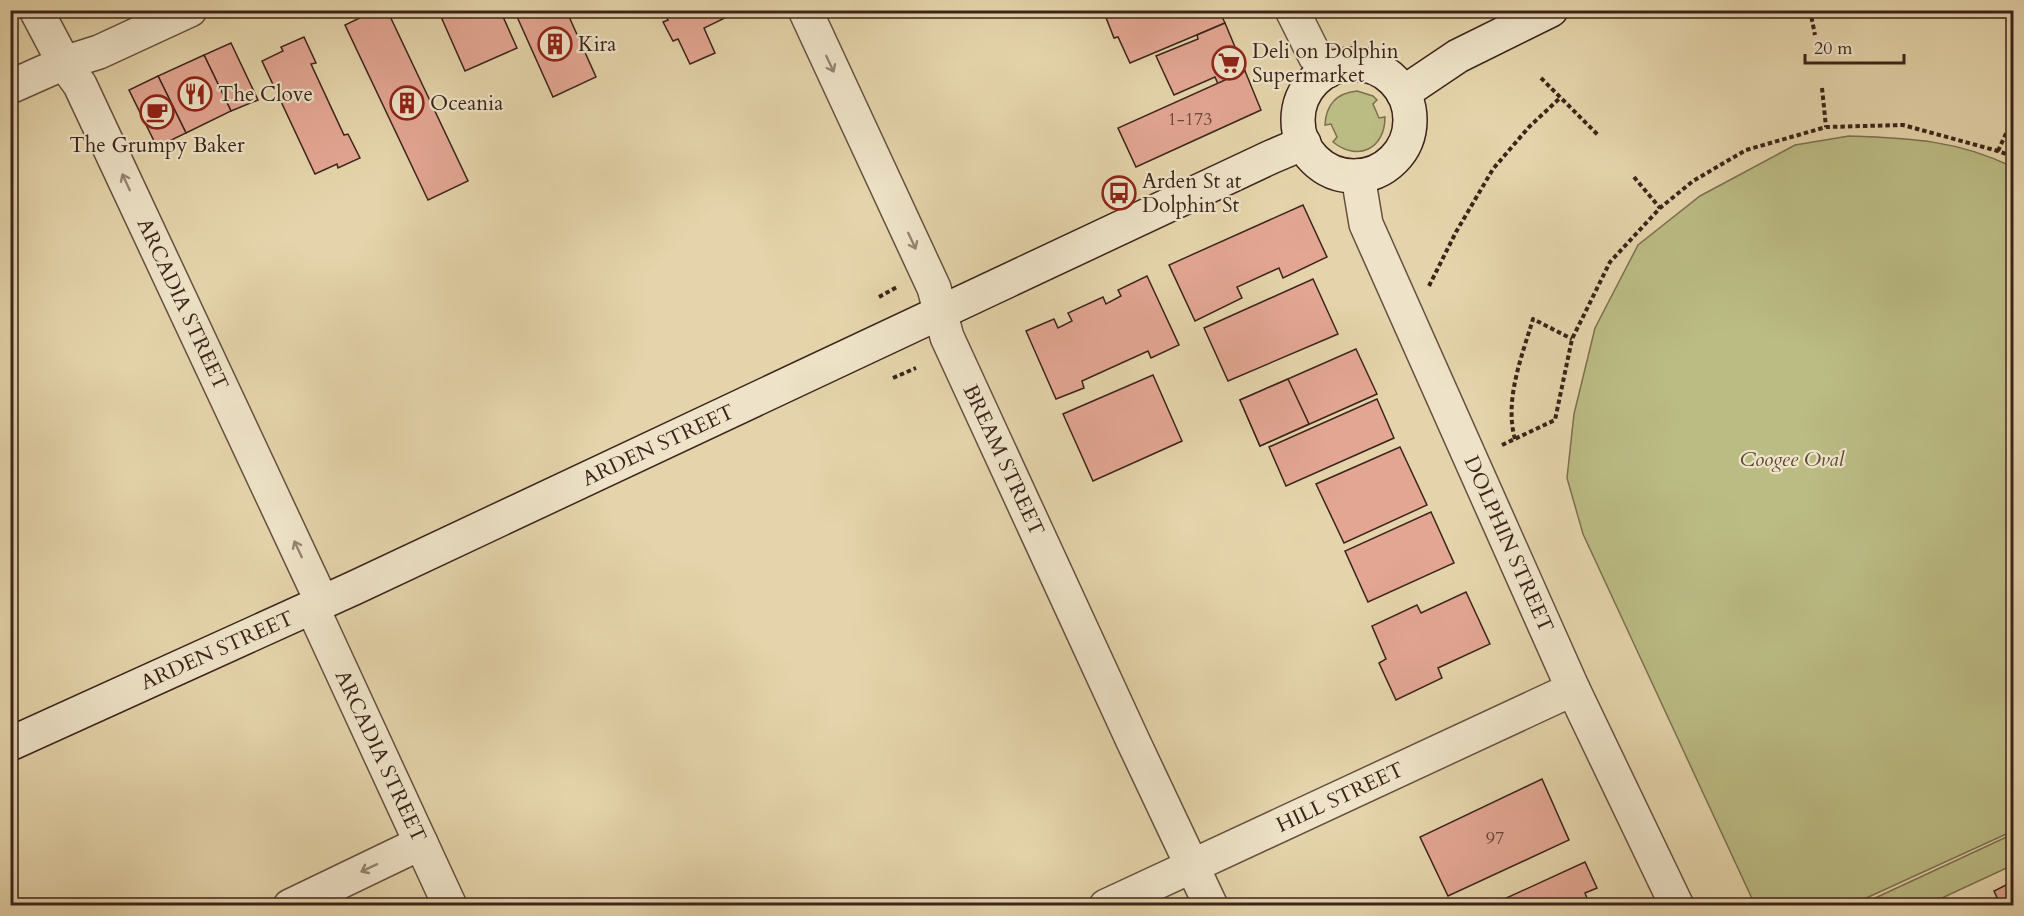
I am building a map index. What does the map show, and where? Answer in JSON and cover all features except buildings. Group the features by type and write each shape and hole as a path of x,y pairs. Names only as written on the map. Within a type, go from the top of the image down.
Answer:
{"street":[{"name":"ARCADIA STREET","path":"36,10 64,63 80,85 317,605 450,906"},
{"path":"10,87 64,63 99,52 190,10"},
{"name":"BREAM STREET","path":"805,10 934,288 947,337 1211,906"},
{"path":"1292,10 1315,56 1328,71"},
{"path":"1403,93 1458,56 1551,10"},
{"path":"1348,64 1376,69 1392,79 1403,93 1410,111 1410,129 1404,147 1392,162 1376,172 1358,176 1341,174 1326,168 1313,157 1304,144 1299,127 1299,110 1305,94 1314,81 1328,71 1348,64"},
{"name":"ARDEN STREET","path":"10,744 317,605 1271,157 1304,144"},
{"name":"DOLPHIN STREET","path":"1358,176 1366,224 1573,689 1677,906"},
{"name":"HILL STREET","path":"1106,906 1573,689"},
{"path":"290,906 422,843"}],"path":[{"path":"1810,10 1815,35"},
{"path":"1541,78 1599,136"},
{"path":"1822,88 1826,127"},
{"path":"1429,287 1456,232 1493,169 1529,127 1561,97"},
{"path":"1998,151 2013,116"},
{"path":"1502,445 1555,420 1572,339 1610,262 1660,208 1693,181 1746,150 1826,127 1903,125 2013,157"},
{"path":"1634,177 1660,208"},
{"path":"879,297 902,285"},
{"path":"1515,439 1511,425 1516,373 1533,319 1572,339"},
{"path":"893,378 915,368"}],"green space":[{"path":"1357,91 1373,96 1377,100 1373,104 1379,118 1385,117 1384,128 1375,144 1368,149 1352,151 1333,142 1337,137 1331,124 1325,125 1328,111 1334,101 1344,94"},
{"name":"Coogee Oval","path":"1849,136 1933,142 1972,151 2013,167 2013,831 1851,905 1755,905 1583,534 1567,478 1574,414 1595,328 1638,245 1700,196 1795,145"},
{"path":"2013,834 2013,865 1927,905 1860,905"}],"place":[{"name":"Kira","path":"555,44"},
{"name":"Deli on Dolphin Supermarket","path":"1229,63"},
{"name":"The Clove","path":"195,94"},
{"name":"Oceania","path":"407,103"},
{"name":"The Grumpy Baker","path":"157,112"},
{"name":"Arden St at Dolphin St","path":"1119,193"}]}
